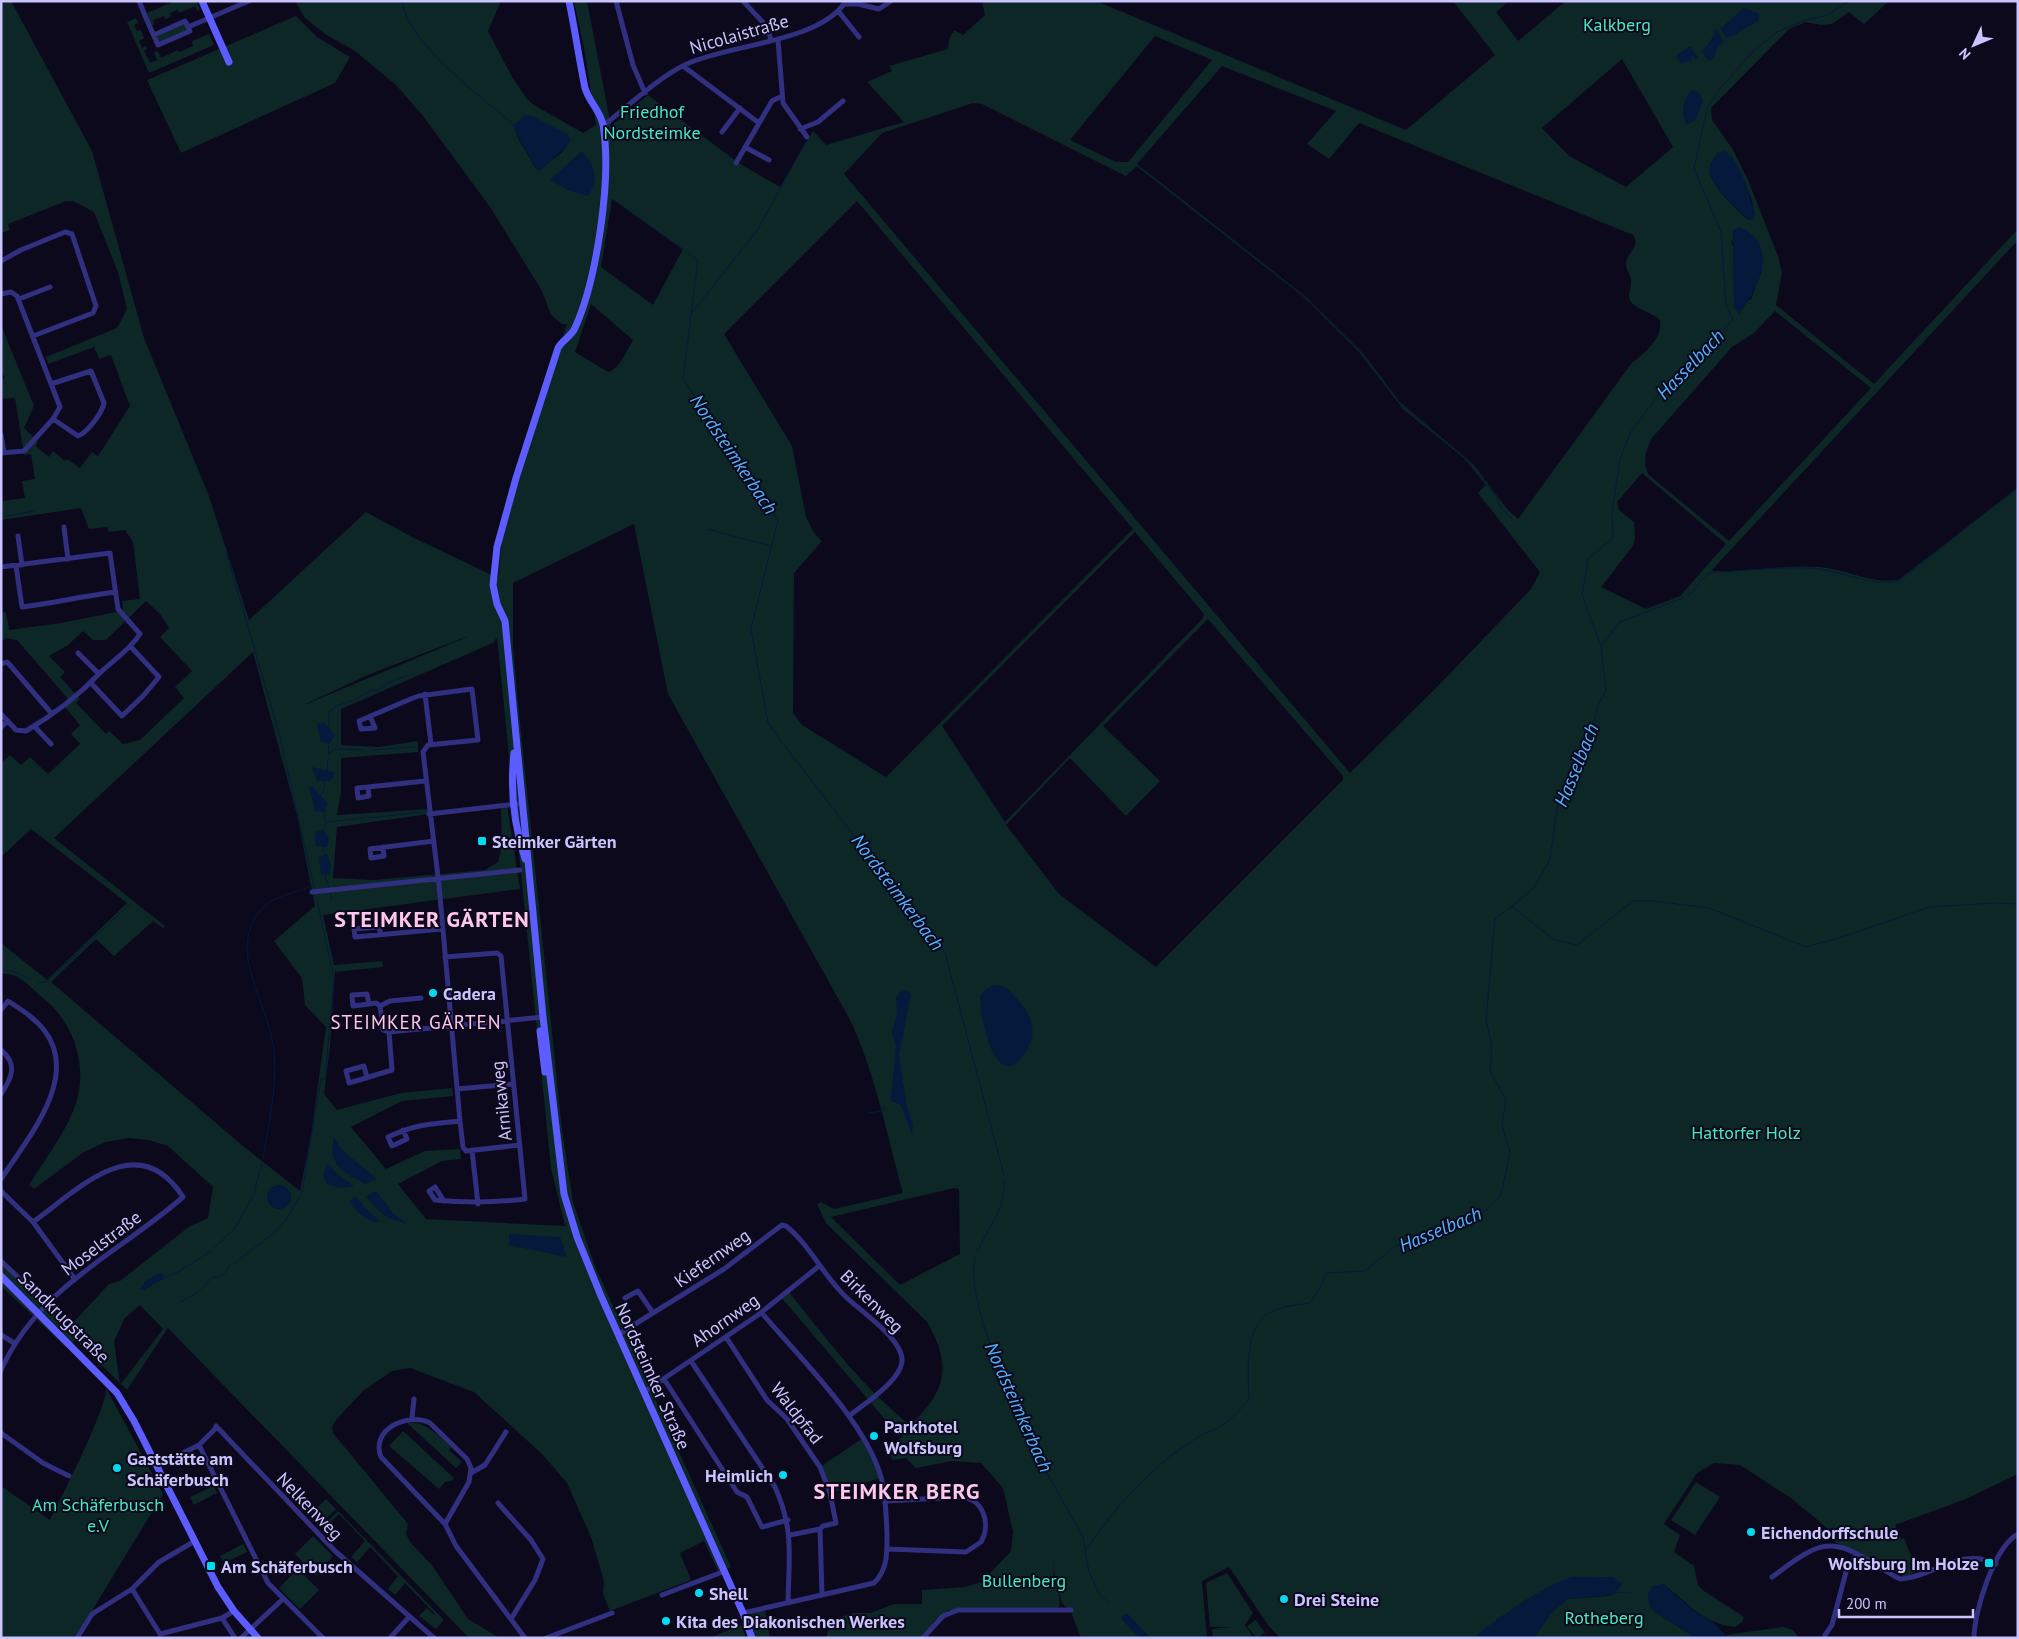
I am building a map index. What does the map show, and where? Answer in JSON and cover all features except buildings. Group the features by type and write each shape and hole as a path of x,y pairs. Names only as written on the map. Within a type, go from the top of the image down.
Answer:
{"street":[{"path":"139,1 158,45 190,31 186,22 154,35"},
{"path":"202,1 229,62"},
{"path":"188,27 249,1"},
{"path":"530,881 505,621 497,604 493,584 497,547 516,478 558,348 575,328 593,267 603,204 605,169 603,126 598,110 586,88 569,1"},
{"path":"616,1 633,65 645,93"},
{"path":"743,1 768,28 771,41"},
{"path":"843,3 879,9 890,1"},
{"name":"Nicolaistraße","path":"603,126 683,66 713,54 778,40 836,16 843,3"},
{"path":"839,12 859,36"},
{"path":"778,40 782,96 786,110 806,138"},
{"path":"683,66 759,123"},
{"path":"736,163 772,101 782,96"},
{"path":"800,129 818,122 843,101"},
{"path":"722,132 740,108"},
{"path":"745,147 769,160"},
{"path":"1,261 20,250 65,232 72,234 96,306 93,313 33,336"},
{"path":"19,299 50,287"},
{"path":"1,294 11,292 19,299 60,407 53,419 24,451 2,453 1,435"},
{"path":"51,384 85,371 91,371 104,403 103,408 84,433 78,436 53,419"},
{"path":"64,527 68,559"},
{"path":"18,536 22,565"},
{"path":"1,567 110,554 120,612 140,634 131,648 99,674 76,698 26,731 19,732 1,714"},
{"path":"16,566 22,607 63,602 70,598 116,592"},
{"path":"91,684 122,716 159,678 131,648"},
{"path":"78,653 99,674"},
{"path":"1,664 7,662 52,714"},
{"path":"370,716 425,694 472,689 478,740 431,744 423,752 438,879 460,1121 463,1147 466,1151 520,1145"},
{"path":"425,694 431,744"},
{"path":"1,727 8,721"},
{"path":"34,726 51,744"},
{"path":"515,735 512,772 514,804 520,847 530,881"},
{"path":"368,787 425,781"},
{"path":"430,814 522,804"},
{"path":"383,848 434,841"},
{"path":"312,892 520,870"},
{"name":"Nordsteimker Straße","path":"530,881 539,963 537,990 541,1017 544,1069 553,1109 564,1194 577,1237 588,1264 725,1571 752,1638"},
{"path":"381,935 379,927 354,929 355,937 381,935 442,929"},
{"name":"Arnikaweg","path":"445,957 497,953 500,956 525,1199 478,1204 472,1150"},
{"path":"369,1004 380,1006 390,1001 421,998"},
{"path":"1,1010 8,1000 30,1016 44,1030 52,1046 56,1066 54,1085 46,1108 1,1179"},
{"path":"367,1078 364,1066 346,1071 349,1083 379,1074 392,1070 380,1006"},
{"path":"386,1031 541,1017"},
{"path":"1,1050 11,1060 13,1070 10,1081 1,1094"},
{"path":"457,1089 514,1084"},
{"path":"403,1130 413,1125 460,1121"},
{"name":"Moselstraße","path":"1,1370 14,1343 47,1304 74,1278 131,1238 183,1197 167,1176 152,1167 139,1164 117,1166 72,1193 33,1222"},
{"path":"1,1191 33,1222 74,1278"},
{"path":"444,1201 478,1204"},
{"name":"Birkenweg","path":"786,1226 846,1297 896,1344 901,1354 900,1369 895,1378 849,1416"},
{"name":"Kiefernweg","path":"619,1334 718,1274 776,1229 786,1226"},
{"path":"1,1261 47,1304"},
{"name":"Ahornweg","path":"644,1392 761,1312 819,1266"},
{"name":"Sandkrugstraße","path":"1,1276 105,1378 126,1406 195,1541 234,1611 258,1638"},
{"path":"625,1298 638,1291 653,1313"},
{"path":"743,1613 874,1583 882,1575 887,1549 886,1501 881,1478 871,1451 849,1416 761,1312"},
{"path":"1,1335 14,1343"},
{"name":"Waldpfad","path":"726,1337 767,1400 787,1419 824,1475 836,1523 823,1526 820,1529"},
{"path":"691,1361 775,1486 788,1520 790,1535 788,1602"},
{"path":"664,1379 737,1492 746,1497 762,1527 788,1520"},
{"path":"412,1418 414,1399"},
{"path":"445,1524 469,1482 471,1474 467,1459 436,1428 422,1419 412,1418 395,1424 386,1431 379,1441 378,1448 381,1457 445,1524 456,1546 525,1638"},
{"name":"Nelkenweg","path":"157,1466 199,1445 216,1427 335,1551 434,1638"},
{"path":"471,1474 485,1465 506,1432"},
{"path":"1,1433 44,1464 69,1476"},
{"path":"199,1445 268,1583 323,1638"},
{"path":"886,1501 971,1498 982,1508 985,1528 981,1542 966,1552 887,1549"},
{"path":"498,1503 531,1540 543,1559 535,1580 511,1619"},
{"path":"790,1535 820,1529 822,1595"},
{"path":"1974,1638 1980,1604 1996,1564 2010,1540 2018,1534"},
{"path":"76,1638 92,1614 132,1588 159,1562 195,1541"},
{"path":"1772,1577 1820,1547 1837,1547 1857,1554 1900,1579 1964,1558 1982,1558 1996,1564"},
{"path":"1825,1635 1832,1625 1847,1569 1857,1554"},
{"path":"662,1595 725,1571"},
{"path":"132,1588 160,1634 222,1618 234,1611"},
{"path":"241,1638 283,1599"},
{"path":"923,1638 943,1616 958,1610 1071,1610"},
{"path":"546,1638 612,1613"},
{"path":"390,1638 409,1617"},
{"path":"222,1618 235,1638"}],"green space":[{"path":"1,1 11,1 92,151 144,338 209,496 249,620 366,512 412,537 498,578 503,530 567,324 562,324 551,315 542,291 490,207 423,116 396,85 355,51 325,34 305,18 295,1 501,1 488,31 512,77 527,99 534,105 583,133 596,125 584,48 574,1 587,1 611,126 648,95 740,164 780,187 813,131 826,145 904,122 867,82 892,71 889,66 948,49 949,40 954,30 963,35 985,15 982,1 1096,1 1406,130 1495,55 1453,1 1509,1 1496,12 1518,41 1566,1 1889,1 1864,24 1849,12 1832,24 1821,25 1806,22 1789,29 1711,108 1712,120 1732,148 1748,180 1778,256 1782,273 1776,305 1874,384 2018,229 2018,240 1711,571 1805,566 1829,568 1878,580 1898,580 2018,488 2018,1474 1966,1499 1895,1525 1901,1539 1904,1538 1917,1571 1905,1577 1836,1543 1827,1528 1791,1498 1740,1465 1714,1463 1697,1473 1664,1524 1680,1535 1674,1552 1694,1566 1698,1585 1744,1617 1742,1622 1735,1627 1714,1622 1696,1611 1663,1584 1654,1611 1696,1638 1534,1638 1550,1614 1567,1599 1610,1596 1605,1577 1560,1582 1526,1600 1475,1638 1280,1638 1268,1625 1229,1567 1202,1581 1207,1638 1081,1638 1071,1612 1062,1603 1053,1569 1060,1601 1059,1607 1056,1609 949,1610 935,1620 922,1638 826,1638 829,1628 838,1618 853,1613 870,1613 894,1604 922,1604 922,1590 965,1587 982,1582 1011,1551 1013,1532 1003,1488 981,1463 952,1461 916,1468 906,1458 892,1460 886,1447 903,1437 883,1417 781,1297 788,1291 860,1378 910,1425 932,1401 942,1377 942,1365 940,1351 927,1322 826,1223 817,1204 821,1202 834,1209 903,1193 880,1104 866,1059 849,1018 668,694 634,524 513,583 513,646 518,703 562,1129 573,1202 595,1266 731,1567 719,1573 704,1541 680,1553 691,1580 610,1611 603,1594 604,1581 591,1537 567,1483 542,1454 474,1392 410,1368 392,1371 363,1391 336,1420 332,1426 333,1433 408,1524 406,1534 410,1542 431,1564 468,1619 498,1637 469,1638 168,1328 127,1390 121,1384 163,1329 140,1305 125,1318 114,1341 120,1383 76,1340 67,1348 1,1286 1,1258 71,1325 109,1284 120,1281 190,1226 208,1218 213,1187 168,1146 148,1140 129,1138 106,1142 84,1152 34,1189 29,1185 57,1142 71,1116 80,1084 80,1067 72,1036 65,1022 55,1009 19,978 13,975 1,974 1,943 47,980 127,903 31,829 1,857 1,763 10,755 21,765 30,757 48,774 80,744 71,734 80,725 63,705 69,700 17,640 6,638 1,642 1,613 6,612 9,630 61,623 116,612 123,610 122,601 140,599 133,542 125,530 109,532 107,527 89,529 81,508 1,520 1,498 2,501 25,498 22,481 35,479 31,454 24,455 15,398 1,399 1,381 5,377 1,373 1,325 34,406 24,428 38,441 36,446 49,457 53,451 65,461 67,459 80,468 92,452 98,456 130,406 111,355 99,359 94,347 48,364 46,357 117,328 127,309 118,272 94,212 73,201 66,201 8,224 10,230 1,233","holes":["1155,36 1212,60 1128,162 1116,162 1070,140","1622,59 1673,147 1626,187 1569,156 1542,128","1222,66 1336,111 1307,144 1329,159 1359,123 1633,235 1636,242 1635,246 1626,262 1631,281 1629,298 1636,306 1660,320 1659,333 1652,345 1631,364 1518,519 1507,509 1474,465 1399,401 1363,353 1306,297 1137,164","973,103 982,104 1126,176 1137,166 1303,296 1359,352 1403,409 1464,458 1486,485 1478,493 1540,572 1531,589 1437,687 1350,773 844,174 882,133","514,125 570,139 560,154 536,169 518,138","1718,153 1732,157 1753,204 1753,220 1747,219 1717,188 1710,174 1711,163","612,199 683,249 653,305 601,267","857,201 1133,529 886,777 802,725 793,713 794,573 822,541 814,533 806,517 792,446 724,334","1731,240 1762,270 1751,299 1734,307 1735,253","591,304 633,340 616,368 608,372 575,352","1775,311 1871,388 1729,541 1649,475 1646,466 1646,456 1652,438 1732,347 1754,333","1642,473 1726,544 1680,596 1646,609 1601,587 1633,546 1635,538 1634,522 1619,510 1617,502","1135,532 1204,614 1203,618 1005,822 942,726","146,601 160,614 169,628 160,637 192,671 175,687 184,698 140,740 123,744 109,731 106,734 76,703 80,699 60,677 65,672 49,656 68,645 83,631 93,640 106,640","1208,619 1343,776 1343,780 1156,967 1059,894 1006,825 1070,758 1126,816 1160,781 1103,726","467,637 299,707 370,674","497,637 551,1168 565,1226 426,1219 398,1184 442,1161 461,1159 460,1149 425,1151 386,1169 351,1127 402,1101 453,1096 452,1088 401,1093 337,1110 324,1094 330,1047 335,972 383,967 382,961 334,965 323,915 520,889 507,805 501,809 502,842 498,862 485,870 373,880 333,878 337,827 429,814 429,809 337,815 341,791 341,758 418,752 418,741 379,747 341,745 341,709 493,643","253,652 297,815 315,906 274,941 302,978 305,1005 326,1027 311,1135 300,1191 243,1146 51,982 96,939 114,956 153,921 163,928 165,926 54,838","954,1188 959,1189 960,1254 900,1285 831,1217"]},
{"path":"175,1 196,1 200,10 197,11 195,6 179,13 177,10 170,13 171,17 165,19 164,16 153,20 154,24 152,26 147,13"},
{"path":"296,16 317,37 350,57 335,83 181,153 147,80"},
{"path":"136,18 138,23 134,25 137,31 141,30 144,38 139,41 142,48 146,46 147,49 144,51 150,63 157,60 154,53 158,51 161,58 178,50 179,52 193,46 192,41 209,34 214,45 149,73 127,22"},
{"path":"185,22 189,30 158,44 155,35"},
{"name":"Am Schäferbusch e.V","path":"106,1388 163,1494 93,1609 98,1613 90,1620 79,1638 1,1638 1,1486 50,1520 92,1432 105,1398"},
{"path":"407,1423 420,1424 431,1430 451,1447 449,1450 462,1462 456,1468"},
{"path":"403,1431 454,1478 453,1480 445,1482 439,1489 389,1446"},
{"path":"863,1438 881,1478 830,1493 820,1467"},
{"path":"1696,1482 1720,1497 1695,1535 1671,1520"},
{"path":"214,1486 217,1493 194,1505 190,1497"},
{"path":"326,1499 336,1509 319,1525 309,1515"},
{"path":"338,1511 444,1620 436,1629 419,1616 427,1608 435,1614 405,1583 395,1595 388,1589 398,1576 370,1547 357,1562 351,1557 365,1541 339,1514 323,1529 321,1527"},
{"path":"313,1536 333,1556 316,1576 295,1554"},
{"path":"243,1544 247,1552 224,1563 220,1556"},
{"path":"298,1569 319,1590 300,1609 279,1588"},
{"path":"1227,1573 1253,1613 1245,1625 1254,1638 1213,1638 1212,1629 1230,1627 1210,1627 1206,1583"},
{"path":"765,1610 770,1638 755,1638 750,1614"},
{"path":"1256,1620 1265,1633 1256,1638 1247,1626"},
{"path":"741,1625 746,1638 710,1638 738,1626"},
{"path":"1783,1627 1793,1630 1799,1638 1728,1638 1727,1635 1732,1634"}],"water":[{"path":"1744,8 1759,14 1759,20 1727,38 1721,30 1722,27"},
{"path":"1716,28 1724,42 1717,48 1713,59 1709,61 1702,52 1715,34 1713,31"},
{"path":"1690,46 1698,57 1696,59 1692,56 1691,61 1681,63 1676,56"},
{"path":"1691,90 1699,92 1703,101 1696,119 1687,125 1683,116 1683,107"},
{"path":"525,115 532,116 567,134 570,139 568,145 540,171 536,169 515,131 514,125"},
{"path":"582,151 590,162 595,178 588,196 570,191 550,180"},
{"path":"1725,151 1736,164 1744,180 1755,215 1753,220 1748,219 1730,202 1713,181 1710,174 1713,160 1718,153"},
{"path":"1739,227 1752,234 1759,244 1762,255 1762,267 1759,280 1739,314 1734,307 1733,230"},
{"path":"323,722 335,735 330,743 321,742 317,724"},
{"path":"312,767 336,773 330,781 317,781"},
{"path":"309,786 312,786 327,803 325,812 315,811"},
{"path":"323,830 329,839 327,847 316,846 314,835 317,831"},
{"path":"327,854 331,864 330,875 321,874 319,857"},
{"path":"994,985 1006,988 1014,995 1028,1013 1032,1026 1032,1040 1029,1046 1019,1061 1011,1066 1003,1065 997,1059 987,1038 984,1025 980,996 986,989"},
{"path":"906,990 911,994 899,1055 907,1107 913,1124 912,1135 901,1105 891,1101 896,1048 892,1032 897,1013 896,998 900,992"},
{"path":"334,1137 341,1149 377,1179 365,1184 344,1171 335,1161 333,1155"},
{"path":"327,1163 336,1173 354,1186 341,1188 328,1185 323,1176"},
{"path":"279,1185 287,1189 291,1197 287,1205 279,1209 271,1205 267,1197 271,1189"},
{"path":"376,1191 394,1214 407,1223 388,1218 366,1197"},
{"path":"356,1196 365,1208 381,1222 367,1219 349,1202"},
{"path":"509,1234 560,1237 567,1257 509,1245"},
{"path":"160,1273 164,1275 163,1279 144,1290 140,1289 146,1281"},
{"path":"1574,1577 1613,1577 1622,1584 1614,1595 1567,1599 1550,1614 1534,1638 1475,1638 1492,1623 1550,1586"},
{"path":"1663,1584 1693,1610 1714,1623 1728,1638 1696,1638 1653,1611 1649,1604 1648,1593 1653,1586"}],"waterway":[{"name":"Nordsteimkerbach","path":"402,1 406,17 431,51 466,85 514,125"},
{"name":"Hasselbach","path":"1507,910 1534,888 1550,859 1558,802 1576,771 1580,752 1589,741 1599,703 1606,691 1601,646 1582,595 1588,559 1613,538 1612,512 1620,460 1630,433 1665,386 1688,370 1733,319 1726,305 1721,232 1694,169 1707,108 1719,90 1753,51 1777,32 1809,19 1825,16 1850,1"},
{"path":"692,313 758,229 805,143"},
{"path":"1135,165 1310,302 1361,352 1398,402 1468,460 1497,498 1500,507 1515,522"},
{"name":"Nordsteimkerbach","path":"614,200 682,249"},
{"name":"Nordsteimkerbach","path":"689,254 698,260 683,379 778,520 751,629 768,723 782,742"},
{"path":"1688,596 1708,573 1758,569 1820,569 1876,582 1899,581 2018,487"},
{"path":"1,517 34,511"},
{"path":"707,529 771,546"},
{"path":"226,551 280,737 314,887"},
{"path":"1601,646 1620,622 1683,598"},
{"path":"329,729 329,712 336,706 354,700 370,691 379,690 385,684 408,675"},
{"path":"328,742 329,755"},
{"name":"Nordsteimkerbach","path":"784,745 945,953 1004,1175"},
{"path":"371,750 415,747"},
{"path":"329,753 335,749 366,750"},
{"path":"327,770 328,759"},
{"path":"320,796 324,790 325,781"},
{"path":"323,812 326,821"},
{"path":"369,818 419,812"},
{"path":"323,830 326,822 364,818"},
{"path":"323,847 325,855"},
{"path":"325,875 329,888"},
{"path":"263,1158 270,1119 275,1065 271,1034 248,962 247,944 251,927 260,911 266,905 278,898 313,885"},
{"path":"330,892 332,901"},
{"path":"302,1192 321,1079 325,1079 334,979 317,900"},
{"path":"1513,907 1553,939 1577,945 1633,901 1652,901"},
{"path":"1653,901 1709,908 1806,947 1842,937 1929,907 1995,903"},
{"path":"1996,903 2018,904"},
{"path":"39,983 46,982 130,904"},
{"name":"Hasselbach","path":"1086,1550 1122,1503 1163,1462 1195,1439 1231,1419 1249,1399 1248,1365 1251,1340 1255,1329 1269,1313 1289,1306 1310,1303 1320,1288 1326,1273 1365,1271 1394,1247 1487,1210 1501,1195 1510,1153 1502,1125 1506,1100 1490,1071 1492,1046 1486,1020 1495,919 1504,912"},
{"path":"1,970 13,971 30,979"},
{"path":"868,1113 881,1111 886,1106"},
{"path":"254,1193 262,1163"},
{"name":"Nordsteimkerbach","path":"977,1252 999,1209 1004,1191 1004,1180"},
{"path":"214,1248 235,1228 253,1196"},
{"path":"232,1265 274,1233 288,1217 300,1196"},
{"path":"164,1278 180,1271 211,1251"},
{"name":"Nordsteimkerbach","path":"975,1258 974,1281 976,1296 989,1342 1030,1443 1083,1537 1089,1572 1099,1594 1108,1602"},
{"path":"181,1302 198,1292 212,1278 222,1276 230,1266"},
{"path":"1615,1592 1632,1593"},
{"name":"Hasselbach","path":"1126,1618 1145,1638"}],"place":[{"name":"Steimker Gärten","path":"482,841"},
{"name":"Cadera","path":"433,993"},
{"name":"Parkhotel Wolfsburg","path":"874,1436"},
{"name":"Gaststätte am Schäferbusch","path":"117,1468"},
{"name":"Heimlich","path":"783,1475"},
{"name":"Eichendorffschule","path":"1751,1532"},
{"name":"Wolfsburg Im Holze","path":"1989,1563"},
{"name":"Am Schäferbusch","path":"211,1566"},
{"name":"Shell","path":"699,1593"},
{"name":"Drei Steine","path":"1284,1599"},
{"name":"Kita des Diakonischen Werkes","path":"666,1621"}],"district":[{"name":"STEIMKER GÄRTEN","path":"432,919"},
{"name":"STEIMKER GÄRTEN","path":"416,1022"},
{"name":"STEIMKER BERG","path":"897,1491"}],"park label":[{"name":"Kalkberg","path":"1617,24"},
{"name":"Friedhof Nordsteimke","path":"652,121"},
{"name":"Hattorfer Holz","path":"1746,1132"},
{"name":"Bullenberg","path":"1024,1580"},
{"name":"Rotheberg","path":"1604,1617"}]}
